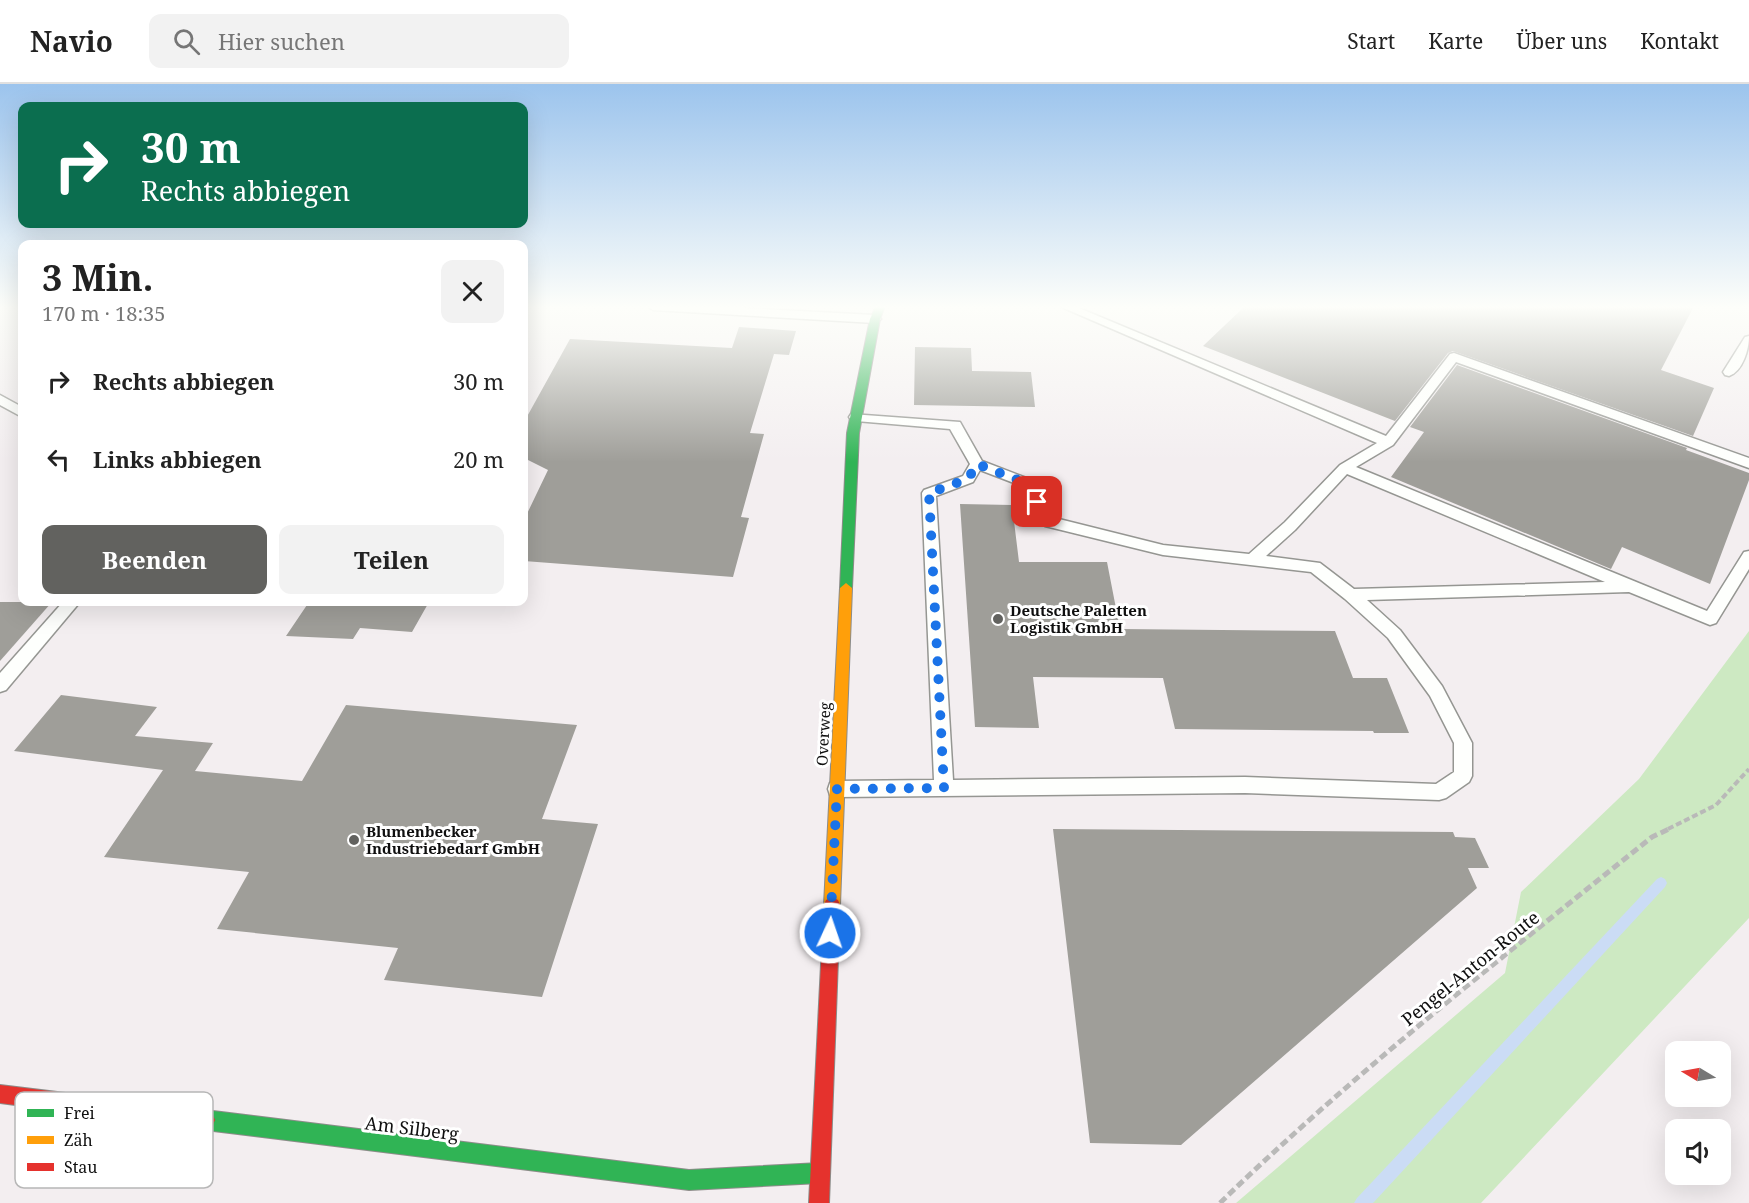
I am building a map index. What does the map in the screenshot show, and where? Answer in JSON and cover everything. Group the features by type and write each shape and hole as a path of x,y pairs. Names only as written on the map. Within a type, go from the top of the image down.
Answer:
{"street":[{"name":"Overweg","path":"819,1203 853,433 868,358"},
{"name":"Am Silberg","path":"0,1094 15,1096"},
{"name":"Am Silberg","path":"213,1121 689,1180 820,1173"}],"lane":[{"path":"1189,358 1388,442"},
{"path":"1252,560 1290,526 1345,468 1388,442 1453,358"},
{"path":"1457,358 1749,464"},
{"path":"1729,372 1738,358"},
{"path":"0,399 18,410"},
{"path":"837,789 1245,785 1439,792 1463,776 1463,742 1436,691 1394,634 1351,595 1315,567 1163,550 1050,522 1023,482 977,464 955,425 856,417"},
{"path":"944,788 929,493 968,479 977,464"},
{"path":"1345,468 1710,619 1749,556"},
{"path":"1351,595 1631,587"},
{"path":"0,685 69,606"}],"path":[{"name":"Pengel-Anton-Route","path":"1220,1203 1284,1141 1492,966 1652,837 1716,805 1749,769"}],"shaded area":[{"path":"0,358 18,358 18,606 528,606 528,358 1749,358 1749,1203 0,1203"}],"green space":[{"path":"1749,631 1749,918 1481,1203 1236,1203 1505,973 1521,892 1639,779"}],"building":[{"path":"559,358 773,358 750,433 764,434 741,517 749,518 733,577 528,561 528,512 548,470 528,460 528,415"},
{"path":"915,358 971,358 972,371 1031,372 1035,407 914,405"},
{"path":"1234,358 1444,358 1395,421"},
{"path":"1473,358 1667,358 1661,370 1714,388 1693,436"},
{"path":"1457,365 1687,448 1686,450 1749,473 1749,480 1710,584 1622,547 1611,569 1391,477 1424,432 1410,427"},
{"path":"960,504 1012,505 1019,562 1107,562 1120,629 1335,631 1353,678 1387,678 1409,733 1175,729 1163,678 1033,677 1039,728 975,727"},
{"path":"0,602 18,602 18,606 48,606 0,661"},
{"path":"306,606 427,606 412,632 360,628 353,639 286,636"},
{"name":"Blumenbecker Industriebedarf GmbH","path":"61,695 157,707 135,736 213,743 195,771 302,781 346,705 577,725 542,819 598,824 542,997 384,980 398,948 217,929 249,872 104,857 163,770 14,751"},
{"path":"1053,829 1453,832 1455,837 1475,838 1489,868 1468,868 1477,888 1181,1145 1090,1143"}],"waterway":[{"path":"1362,1203 1661,883"}],"traffic: fast":[{"path":"846,588 853,433 867,358"},
{"path":"213,1121 689,1180 820,1173"}],"traffic: slow":[{"path":"832,905 846,588"}],"traffic: jam":[{"path":"819,1203 832,905"},
{"path":"0,1094 15,1096"}],"place":[{"name":"Deutsche Paletten Logistik GmbH","path":"998,619"},
{"name":"Blumenbecker Industriebedarf GmbH","path":"354,840"}],"route":[{"path":"830,933 837,789 944,788 929,493 968,479 977,464 1023,482 1037,502"}]}
